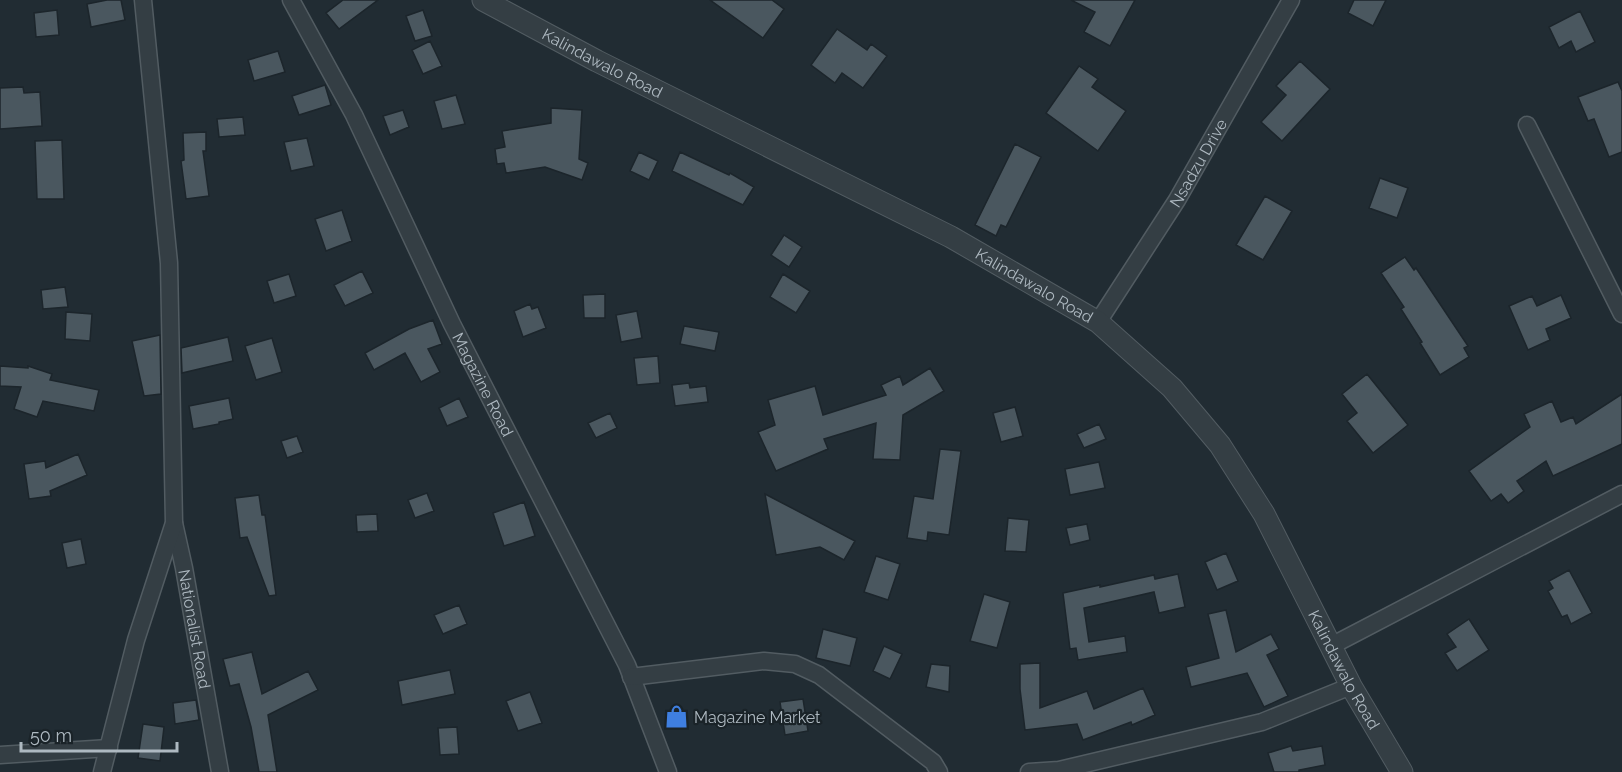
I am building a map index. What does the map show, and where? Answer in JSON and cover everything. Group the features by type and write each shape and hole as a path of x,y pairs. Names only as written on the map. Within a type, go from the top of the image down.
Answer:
{"street":[{"path":"102,772 136,640 174,522 169,263 143,0"},
{"name":"Magazine Road","path":"291,0 354,115 452,324 601,614 631,677 668,772"},
{"name":"Kalindawalo Road","path":"483,0 608,66 951,237 1098,322 1173,388 1220,445 1264,514 1351,686 1402,772"},
{"name":"Nsadzu Drive","path":"1098,322 1177,201 1291,0"},
{"path":"1527,125 1622,314"},
{"path":"1331,646 1622,494"},
{"name":"Nationalist Road","path":"174,522 220,772"},
{"path":"631,677 765,661 795,664 819,675 933,762 939,772"},
{"path":"1029,772 1059,770 1262,722 1351,686"},
{"path":"0,755 109,748"}],"building":[{"path":"121,0 125,20 91,27 87,4"},
{"path":"343,0 378,0 339,29 326,13"},
{"path":"710,0 772,0 784,9 763,38"},
{"path":"1071,0 1135,0 1110,46 1084,32 1095,12"},
{"path":"1354,0 1386,0 1373,26 1348,13"},
{"path":"57,10 59,35 36,37 34,13"},
{"path":"423,10 432,36 415,41 406,16"},
{"path":"1580,11 1595,42 1576,52 1571,41 1559,48 1549,27"},
{"path":"837,29 867,50 871,44 887,56 863,88 842,73 835,83 811,65"},
{"path":"430,41 442,66 423,74 412,50"},
{"path":"278,51 285,72 254,81 248,60"},
{"path":"1300,61 1330,89 1282,141 1261,122 1286,95 1276,86"},
{"path":"1079,66 1098,79 1092,87 1126,111 1098,151 1046,113"},
{"path":"1618,82 1622,91 1622,152 1609,157 1594,119 1588,121 1578,97"},
{"path":"325,85 331,105 299,115 292,96"},
{"path":"23,87 24,93 40,92 42,126 0,129 0,88"},
{"path":"456,95 465,124 442,129 434,101"},
{"path":"551,108 582,110 579,159 588,163 582,180 545,167 506,173 504,163 497,164 495,149 505,147 502,131 551,123"},
{"path":"403,110 409,127 390,135 383,116"},
{"path":"243,117 245,135 219,137 217,119"},
{"path":"206,132 206,151 203,151 209,196 186,199 181,161 184,160 183,133"},
{"path":"307,138 314,166 291,171 284,142"},
{"path":"62,140 64,199 37,199 35,141"},
{"path":"1015,144 1041,157 1006,227 1001,225 996,236 975,225"},
{"path":"639,152 658,161 649,180 630,171"},
{"path":"680,152 729,175 730,173 754,187 743,205 672,171"},
{"path":"1380,178 1408,188 1397,218 1369,208"},
{"path":"1265,196 1292,211 1263,260 1236,245"},
{"path":"342,210 352,241 326,251 315,219"},
{"path":"784,235 802,247 789,267 771,255"},
{"path":"1405,257 1414,270 1416,268 1468,346 1464,348 1469,357 1440,375 1401,309 1404,307 1381,273"},
{"path":"362,271 373,293 345,306 334,285"},
{"path":"289,274 296,296 274,303 267,281"},
{"path":"783,274 810,291 796,313 770,297"},
{"path":"65,287 68,307 43,309 41,290"},
{"path":"605,294 605,318 584,318 583,295"},
{"path":"1561,295 1571,318 1546,329 1550,340 1528,350 1509,306 1532,296 1537,306"},
{"path":"530,304 532,309 538,307 546,328 523,337 514,311"},
{"path":"637,311 642,338 621,342 616,315"},
{"path":"66,312 92,314 90,341 65,339"},
{"path":"433,320 442,344 428,349 440,372 421,382 405,353 374,370 365,353 409,329"},
{"path":"684,326 719,332 715,351 680,344"},
{"path":"160,335 161,394 144,396 132,341"},
{"path":"228,337 233,361 182,373 181,348"},
{"path":"272,338 282,372 256,380 245,346"},
{"path":"658,356 660,383 637,385 634,358"},
{"path":"0,366 28,368 28,366 52,374 50,380 99,390 94,411 43,401 37,417 14,409 21,387 0,386"},
{"path":"930,368 944,391 903,415 900,460 873,459 876,423 824,439 828,449 776,471 758,432 775,425 768,400 815,386 823,415 886,395 881,385 900,376 903,385"},
{"path":"1367,374 1408,425 1373,453 1347,421 1357,413 1342,394"},
{"path":"689,383 690,388 706,386 708,402 675,406 672,385"},
{"path":"1622,394 1622,444 1553,476 1546,461 1517,481 1524,491 1508,503 1501,494 1491,501 1469,471 1530,427 1524,414 1552,401 1561,422 1573,417 1576,424"},
{"path":"229,398 233,419 193,429 189,406"},
{"path":"459,398 468,417 447,426 439,408"},
{"path":"1015,407 1023,436 1001,442 993,413"},
{"path":"610,413 617,428 596,438 588,423"},
{"path":"1099,424 1106,439 1084,448 1077,434"},
{"path":"297,436 303,452 287,458 281,441"},
{"path":"940,449 961,451 949,535 928,532 927,541 907,538 914,496 933,499"},
{"path":"78,454 87,475 50,491 51,496 29,499 24,464 45,461 46,468"},
{"path":"1099,462 1105,488 1070,495 1065,469"},
{"path":"427,493 434,511 415,518 408,500"},
{"path":"765,494 855,541 844,560 820,547 776,555"},
{"path":"259,495 262,515 265,515 276,595 269,596 247,537 240,538 235,498"},
{"path":"524,502 535,536 504,546 493,513"},
{"path":"377,514 378,531 357,532 356,515"},
{"path":"1008,518 1029,520 1026,552 1005,551"},
{"path":"1087,524 1090,540 1070,545 1066,528"},
{"path":"81,539 86,564 67,568 62,543"},
{"path":"1226,553 1238,581 1217,590 1205,562"},
{"path":"876,556 900,564 888,600 864,592"},
{"path":"1569,570 1592,613 1571,624 1567,615 1562,617 1548,591 1553,588 1549,581"},
{"path":"1178,574 1185,607 1159,613 1154,592 1084,608 1089,642 1125,636 1127,652 1078,660 1076,648 1070,649 1063,593 1154,575 1155,579"},
{"path":"984,594 1010,602 997,648 970,641"},
{"path":"459,605 467,624 443,634 434,615"},
{"path":"1226,610 1236,652 1271,634 1279,649 1267,655 1288,696 1264,707 1247,673 1191,687 1186,667 1219,658 1208,614"},
{"path":"1469,619 1489,650 1457,671 1445,653 1456,647 1447,634"},
{"path":"823,629 857,638 850,666 816,658"},
{"path":"884,646 902,654 890,679 873,671"},
{"path":"252,652 262,694 308,671 318,690 268,715 277,772 259,772 251,727 239,684 230,686 223,659"},
{"path":"1040,663 1040,708 1087,691 1094,709 1143,688 1155,715 1132,725 1131,722 1083,740 1077,724 1025,730 1020,689 1020,664"},
{"path":"931,664 950,666 949,692 926,687"},
{"path":"450,670 455,694 402,705 398,681"},
{"path":"530,692 542,723 518,731 506,701"},
{"path":"803,699 808,731 785,735 780,702"},
{"path":"196,700 199,720 175,724 173,703"},
{"path":"143,724 164,727 160,761 138,758"},
{"path":"457,727 459,754 440,755 438,728"},
{"path":"1291,746 1293,751 1322,746 1325,765 1299,770 1299,772 1274,772 1268,753"}],"place":[{"name":"Magazine Market","path":"676,717"}]}
